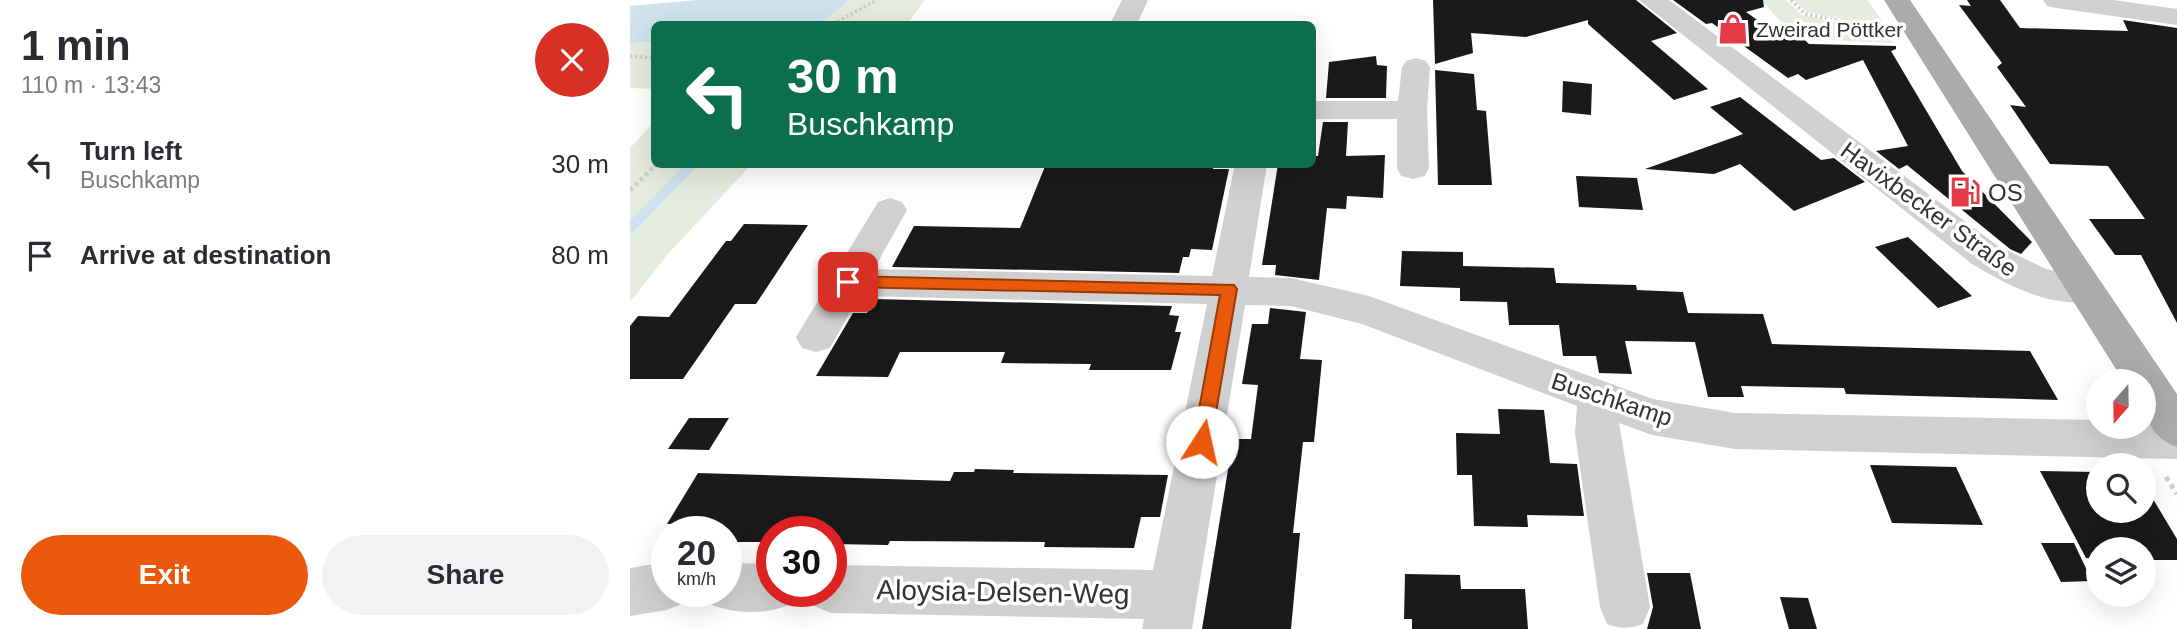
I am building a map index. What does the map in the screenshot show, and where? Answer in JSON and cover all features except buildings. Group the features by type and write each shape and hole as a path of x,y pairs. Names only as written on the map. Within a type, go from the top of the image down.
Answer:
{"main road":[{"path":"1897,0 2177,429"}],"street":[{"path":"1126,21 1135,0"},
{"name":"Havixbecker Straße","path":"1652,0 1985,255 2022,277 2056,287 2085,289"},
{"path":"2056,0 2177,18"},
{"path":"1413,168 1412,110 1416,67"},
{"path":"1316,110 1412,110"},
{"path":"1229,289 1248,179"},
{"path":"816,337 890,209"},
{"name":"Buschkamp","path":"848,282 1290,292 1369,311 1652,417 1735,431 2177,440"},
{"name":"Aloysia-Delsen-Weg","path":"847,590 1171,612 1229,289"},
{"path":"1598,396 1597,433 1625,607"},
{"path":"630,592 651,589"}],"path":[{"path":"838,21 877,0"},
{"path":"1791,0 1805,14 1922,37"},
{"path":"630,56 651,56"},
{"path":"630,190 653,168"}],"shaded area":[{"path":"846,0 925,0 909,21 822,21"},
{"path":"1761,0 1786,0 1802,15 1887,33 1893,43 1809,39 1792,23 1784,25"},
{"path":"1794,0 1868,0 1887,29 1807,12"},
{"path":"651,42 651,89 630,88 630,43"},
{"path":"651,125 651,168 748,168 667,255 630,302 630,148"}],"water":[{"path":"698,0 847,2 823,21 651,21 651,42 630,43 630,6"}],"waterway":[{"path":"630,228 689,168"}],"place":[{"name":"Zweirad Pöttker","path":"1733,29"},
{"name":"OS","path":"1965,192"}],"route":[{"path":"848,282 1229,289 1202,442"}]}
